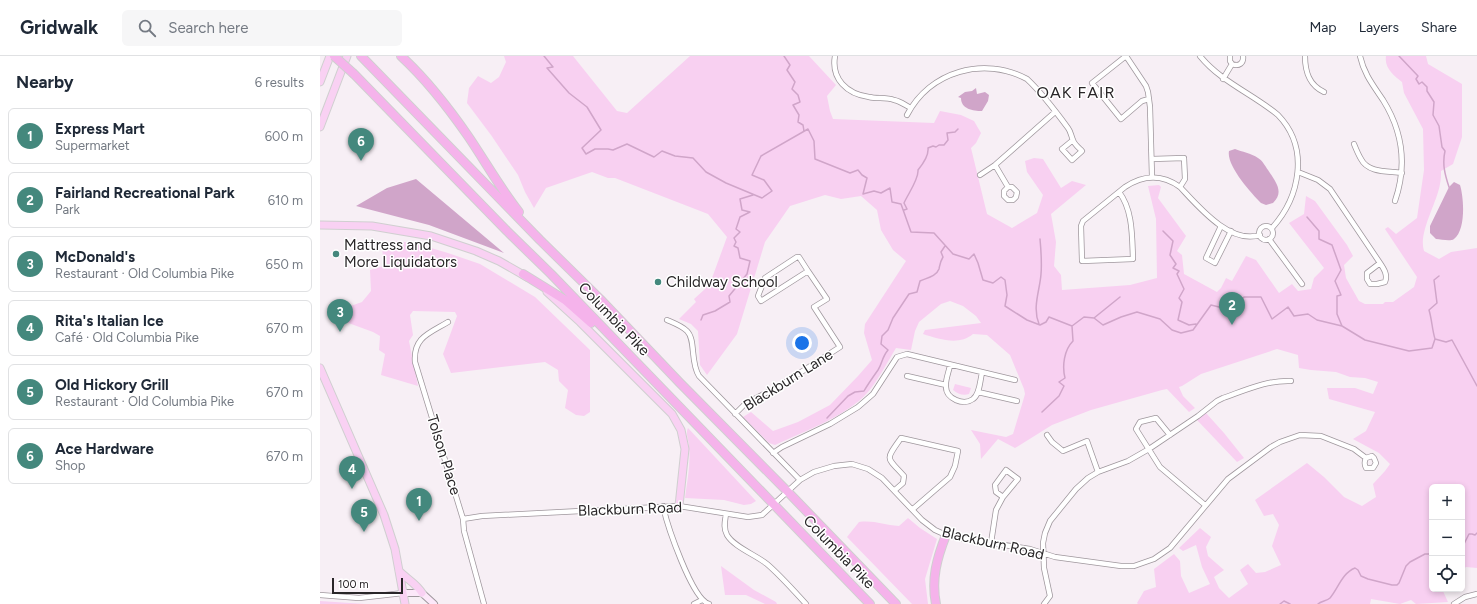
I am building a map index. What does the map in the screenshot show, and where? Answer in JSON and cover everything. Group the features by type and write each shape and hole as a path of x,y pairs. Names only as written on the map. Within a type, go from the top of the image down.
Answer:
{"highway":[{"name":"Columbia Pike","path":"334,56 354,74 870,604"},
{"path":"401,56 436,91 468,135 510,201 540,240"},
{"name":"Columbia Pike","path":"362,57 540,240 600,299 896,604"},
{"path":"524,274 565,300 646,373"},
{"path":"936,604 934,583 935,570 939,551 946,535"}],"main road":[{"path":"320,82 330,56"},
{"path":"320,127 347,56"},
{"path":"320,225 372,226 411,231 430,236 476,251 499,261 524,274 547,292 672,414 681,430 685,449 679,506"},
{"path":"320,229 332,225"},
{"path":"320,368 384,515 395,549 405,604"},
{"path":"399,571 419,587 422,593 434,604"},
{"path":"403,594 422,593"}],"street":[{"path":"835,56 834,66 836,75 844,85 854,92 867,97 895,100 911,108"},
{"path":"1150,99 1142,101 1121,119 1092,83 1126,56 1146,86 1150,99 1152,177"},
{"path":"1200,56 1212,70 1270,109 1285,122 1296,145 1298,172 1294,188 1284,212 1272,228 1273,234 1269,239 1264,240 1259,232 1262,227 1267,226 1272,228"},
{"path":"1230,56 1230,61 1232,64"},
{"path":"1232,64 1235,66 1240,64 1243,56"},
{"path":"1305,56 1306,69 1310,81 1318,89 1324,92"},
{"path":"1360,56 1366,75 1383,100 1393,121 1400,145 1402,173 1401,182 1395,201"},
{"path":"1223,78 1232,64"},
{"path":"1001,65 1014,70 1028,80 1070,131 1073,140 1082,151 1072,160 1062,149 1073,140"},
{"path":"907,115 930,84 943,73"},
{"path":"980,175 995,165 1055,112"},
{"path":"1354,144 1361,160 1368,166 1380,170 1402,173"},
{"path":"1152,159 1184,158 1185,179 1180,187"},
{"path":"995,165 1008,187"},
{"path":"1298,172 1318,180 1330,189 1380,263 1386,274 1386,279 1384,282 1370,284 1367,279 1367,274 1380,263"},
{"path":"1119,192 1128,207 1132,234 1133,259 1082,261 1081,224 1119,192 1131,183 1145,178 1152,177 1168,180 1180,187 1202,211 1221,226 1231,231 1244,236 1260,235"},
{"path":"1221,226 1206,258 1215,263 1231,231"},
{"path":"1269,239 1302,284"},
{"name":"Blackburn Lane","path":"735,414 745,404 781,385 840,347 814,307 827,299 799,257 765,278 758,296 761,301 808,271"},
{"name":"Blackburn Lane","path":"667,320 682,327 689,333 692,344 695,370 706,384 800,480"},
{"name":"Tolson Place","path":"448,322 422,338 414,352 415,362 463,519 464,531 484,604"},
{"path":"772,453 830,424 858,407 873,394 894,360 900,355 907,354 1015,380"},
{"path":"950,365 946,391 949,396 964,402 973,399 978,392 982,373"},
{"path":"907,376 946,385"},
{"path":"1044,604 1050,596 1044,568 1043,543 1045,533 1050,521 1079,486 1098,472 1128,461 1149,449 1223,398 1266,382 1291,381"},
{"path":"978,392 1017,401"},
{"path":"1170,435 1156,418 1140,422 1136,429 1160,467 1205,505"},
{"path":"1047,434 1052,442 1063,451 1087,441 1098,472"},
{"name":"Blackburn Road","path":"463,519 482,516 663,506 679,506 748,517 758,516 768,512 807,475 824,468 852,464 876,473 895,490 929,526 946,535 1030,549 1054,557 1121,566 1134,566 1154,559 1170,548 1220,487 1237,471 1271,447 1290,438 1311,435 1330,438 1354,449 1366,458"},
{"path":"895,490 904,482 904,476 890,460 889,456 901,438 958,451 955,466 950,477 913,509"},
{"path":"991,543 996,510 1003,498 1018,479 1006,470 995,485 996,492 1003,498"},
{"path":"663,506 676,550 702,600 709,604"},
{"path":"726,514 725,530 732,542 759,557 806,604"},
{"path":"320,595 359,598 403,594"},
{"path":"1454,604 1465,597 1477,594"},
{"path":"694,604 702,600"}],"shaded area":[{"path":"504,56 573,56 617,111 627,113 690,56 809,56 836,85 827,96 833,119 934,123 940,111 961,115 974,121 981,133 976,143 971,148 987,214 1012,228 1037,213 1043,195 1027,172 1025,161 1034,158 1043,159 1061,188 1072,181 1086,185 1051,214 1056,242 1054,266 1061,275 1062,290 1130,285 1157,278 1156,219 1148,186 1159,185 1161,187 1158,198 1186,236 1177,251 1182,255 1184,274 1217,292 1221,288 1226,278 1232,281 1246,256 1256,260 1279,293 1292,284 1298,291 1311,289 1314,278 1324,268 1289,223 1304,214 1306,196 1315,201 1347,245 1353,256 1344,265 1346,278 1359,301 1365,304 1383,304 1385,302 1393,302 1414,287 1417,277 1385,229 1388,227 1396,234 1417,218 1424,170 1423,129 1404,93 1402,82 1388,68 1386,56 1426,56 1428,64 1462,84 1462,137 1453,164 1441,171 1441,181 1426,227 1423,244 1424,251 1439,259 1451,252 1477,248 1477,568 1465,568 1465,484 1429,484 1429,592 1443,592 1448,602 1416,604 1411,600 1400,604 1371,599 1370,604 1137,603 1144,591 1156,587 1154,569 1174,554 1180,561 1181,576 1189,593 1210,584 1202,567 1196,545 1183,551 1179,548 1200,528 1211,537 1206,547 1208,556 1224,570 1214,577 1219,588 1229,598 1248,584 1240,570 1248,564 1256,573 1265,572 1281,565 1272,546 1279,525 1273,514 1264,516 1255,500 1307,463 1344,497 1362,506 1376,497 1373,484 1390,464 1379,453 1353,439 1366,431 1375,412 1329,399 1327,388 1355,388 1373,394 1378,382 1365,378 1350,377 1336,372 1299,368 1298,355 1277,349 1201,374 1179,387 1183,396 1195,408 1189,412 1167,389 1162,390 1091,410 1052,425 1015,448 998,439 981,459 980,444 971,430 1006,437 1013,434 1025,394 1010,355 987,335 973,334 962,340 955,341 923,334 925,330 981,323 976,316 963,306 950,301 941,304 919,322 915,331 911,350 896,348 875,383 859,401 849,409 824,423 775,445 769,443 743,417 751,412 773,431 798,422 830,405 872,360 864,333 865,324 906,261 893,250 881,230 877,210 861,196 841,199 825,195 790,206 765,242 737,334 707,375 700,365 698,331 691,324 679,319 696,302 694,299 705,289 712,278 727,237 708,214 615,178 608,178 592,172 546,188 534,208 518,175 467,103 469,88 478,76 491,83 499,77 506,62"},
{"path":"976,88 977,94 985,92 989,95 988,101 982,111 968,109 963,105 961,98 958,97 965,92 972,91"},
{"path":"1235,149 1255,156 1264,164 1278,186 1279,191 1277,199 1273,203 1266,205 1261,203 1251,193 1235,171 1231,164 1229,151"},
{"path":"416,179 504,253 429,225 356,206 387,188"},
{"path":"1454,182 1460,185 1462,198 1463,214 1461,229 1458,235 1452,240 1436,239 1430,233 1430,226 1449,187"},
{"path":"395,241 414,243 480,264 535,297 590,350 590,412 584,416 576,415 565,408 568,390 559,381 558,370 545,362 451,373 443,354 457,316 455,312 413,311 410,315 413,335 409,341 418,386 381,375 385,354 379,350 380,336 343,321 340,315 342,309 362,302 371,291 370,270 384,266 382,247"},
{"path":"955,384 971,388 969,394 959,394 953,390"},
{"path":"1206,413 1244,458 1237,462 1197,420"},
{"path":"688,428 756,501 751,504 744,505 724,500 685,498 690,460 687,435"},
{"path":"908,518 937,539 925,579 928,604 912,604 847,537 859,522 874,522 899,526"},
{"path":"721,566 754,590 777,604 765,604 746,595 725,595"},
{"path":"320,601 365,604 320,604"}],"waterway":[{"path":"544,56 553,67 547,68 569,93 587,107 601,130 582,148 586,154 595,149 613,150 627,144 654,157 662,151 675,156 693,158 706,172 726,183 762,198 772,191 764,180 752,175 761,156 808,129 814,141 815,159 850,173 858,170 867,178 863,194 874,191 881,193 890,188 892,202 901,204 911,232 934,233 953,254 969,259 974,254 983,280 993,283 1001,277 1005,280 1007,295 1005,306 1027,320 1040,325 1046,322 1049,317 1072,326"},
{"path":"784,56 790,65 787,70 795,82 792,89 798,95 800,102 793,105 799,115 798,122 803,125 804,131"},
{"path":"1399,56 1418,76 1416,79 1419,84 1422,82 1427,87 1427,91 1434,102 1433,115 1439,126 1442,147 1445,151 1444,169 1449,187"},
{"path":"904,210 907,209 904,203 915,182 918,170 927,157 928,148 944,145 948,140 947,133 955,132 958,129"},
{"path":"701,320 703,315 715,311 730,302 729,296 747,274 750,261 740,258 738,248 734,246 736,242 734,238 740,232 736,229 740,217 750,212 742,210 740,199 753,195"},
{"path":"1307,217 1319,231 1319,239 1332,245 1341,270 1335,281 1341,295 1337,296 1337,314 1342,326"},
{"path":"1163,231 1173,241 1170,255 1176,264 1173,268 1179,271 1177,274 1184,289 1179,298 1182,302 1178,320 1189,325 1196,324"},
{"path":"1039,324 1036,305 1041,270 1040,239"},
{"path":"827,418 848,396 855,392 864,391 878,370 884,355 888,350 881,344 882,336 888,330 893,318 909,294 917,292 920,281 933,276 938,272 943,257 941,252 945,246"},
{"path":"1435,339 1429,310 1437,303 1434,280 1439,276"},
{"path":"1120,297 1094,318 1103,325 1137,312 1160,319 1172,330 1181,333 1193,330 1211,305 1231,310 1244,297 1261,297 1272,319 1288,307 1294,316 1308,314 1317,320 1342,326 1365,340 1409,351 1432,348 1435,339 1446,342 1452,340 1477,386"},
{"path":"1042,412 1059,396 1064,386 1059,382 1065,378 1064,358 1073,341 1072,326 1084,317 1094,318"},
{"path":"1465,542 1469,534 1475,535 1477,533"},
{"path":"1318,604 1330,598 1343,577 1355,568 1361,576 1368,579 1397,585 1406,566 1410,562 1425,554 1429,554"},
{"path":"1280,604 1284,601 1290,604"}],"place":[{"name":"Ace Hardware","path":"361,161"},
{"name":"Mattress and More Liquidators","path":"336,254"},
{"name":"Childway School","path":"658,282"},
{"name":"Fairland Recreational Park","path":"1232,325"},
{"name":"McDonald's","path":"340,332"},
{"name":"Rita's Italian Ice","path":"352,489"},
{"name":"Express Mart","path":"419,521"},
{"name":"Old Hickory Grill","path":"364,532"}],"district":[{"name":"OAK FAIR","path":"1076,92"}]}
